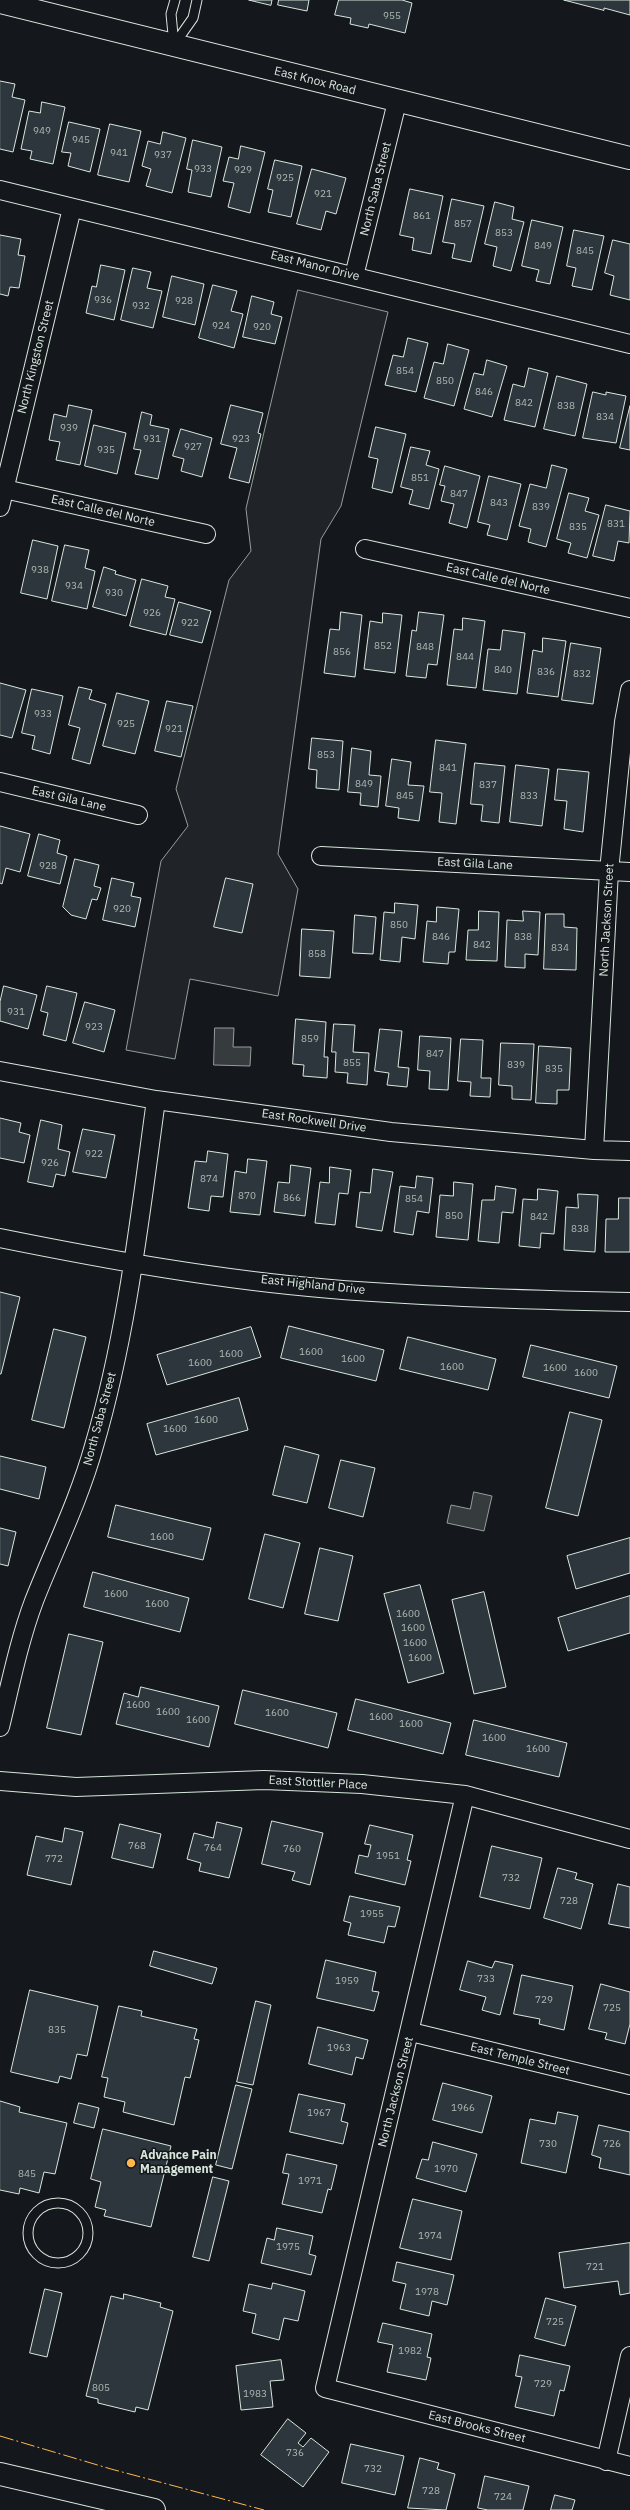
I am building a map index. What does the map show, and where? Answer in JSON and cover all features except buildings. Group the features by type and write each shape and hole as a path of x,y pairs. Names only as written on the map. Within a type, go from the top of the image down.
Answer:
{"street":[{"name":"East Knox Road","path":"0,2 398,102 630,158"},
{"name":"North Saba Street","path":"354,276 398,102"},
{"name":"East Manor Drive","path":"0,190 630,344"},
{"name":"North Kingston Street","path":"0,507 2,488 72,208"},
{"name":"East Calle del Norte","path":"2,488 206,534"},
{"name":"East Calle del Norte","path":"365,549 630,608"},
{"name":"North Jackson Street","path":"594,1150 609,871 624,722 630,690"},
{"name":"East Gila Lane","path":"0,782 138,815"},
{"name":"East Gila Lane","path":"321,856 630,872"},
{"name":"East Rockwell Drive","path":"0,1071 156,1100 391,1132 594,1150 630,1151"},
{"name":"North Saba Street","path":"0,1727 33,1603 88,1469 115,1366 133,1264 156,1100"},
{"name":"East Highland Drive","path":"0,1238 133,1264 329,1289 490,1299 630,1302"},
{"name":"East Stottler Place","path":"0,1781 76,1787 264,1780 362,1784 465,1795 582,1824 630,1839"},
{"name":"North Jackson Street","path":"325,2388 411,2032 465,1795"},
{"name":"East Temple Street","path":"411,2032 630,2085"},
{"path":"606,2461 630,2356"},
{"name":"East Brooks Street","path":"325,2388 630,2466"},
{"path":"0,2474 154,2510"}],"lane":[{"path":"174,45 171,14 175,0"},
{"path":"174,45 193,18 197,0"},
{"path":"47,2204 67,2204 83,2216 86,2225 85,2244 73,2258 54,2262 45,2260 31,2246 28,2236 32,2217 47,2204"}],"shaded area":[{"path":"298,290 388,312 341,506 321,539 278,854 298,889 278,996 190,979 175,1059 126,1050 161,861 188,826 176,789 229,580 251,551 246,509"},
{"path":"215,1028 234,1028 233,1047 251,1047 250,1066 214,1065"},
{"path":"474,1492 492,1496 484,1531 447,1523 451,1505 470,1509"}],"power":[{"path":"0,2436 111,2469 264,2510"}],"place":[{"name":"Advance Pain Management","path":"131,2163"}]}
